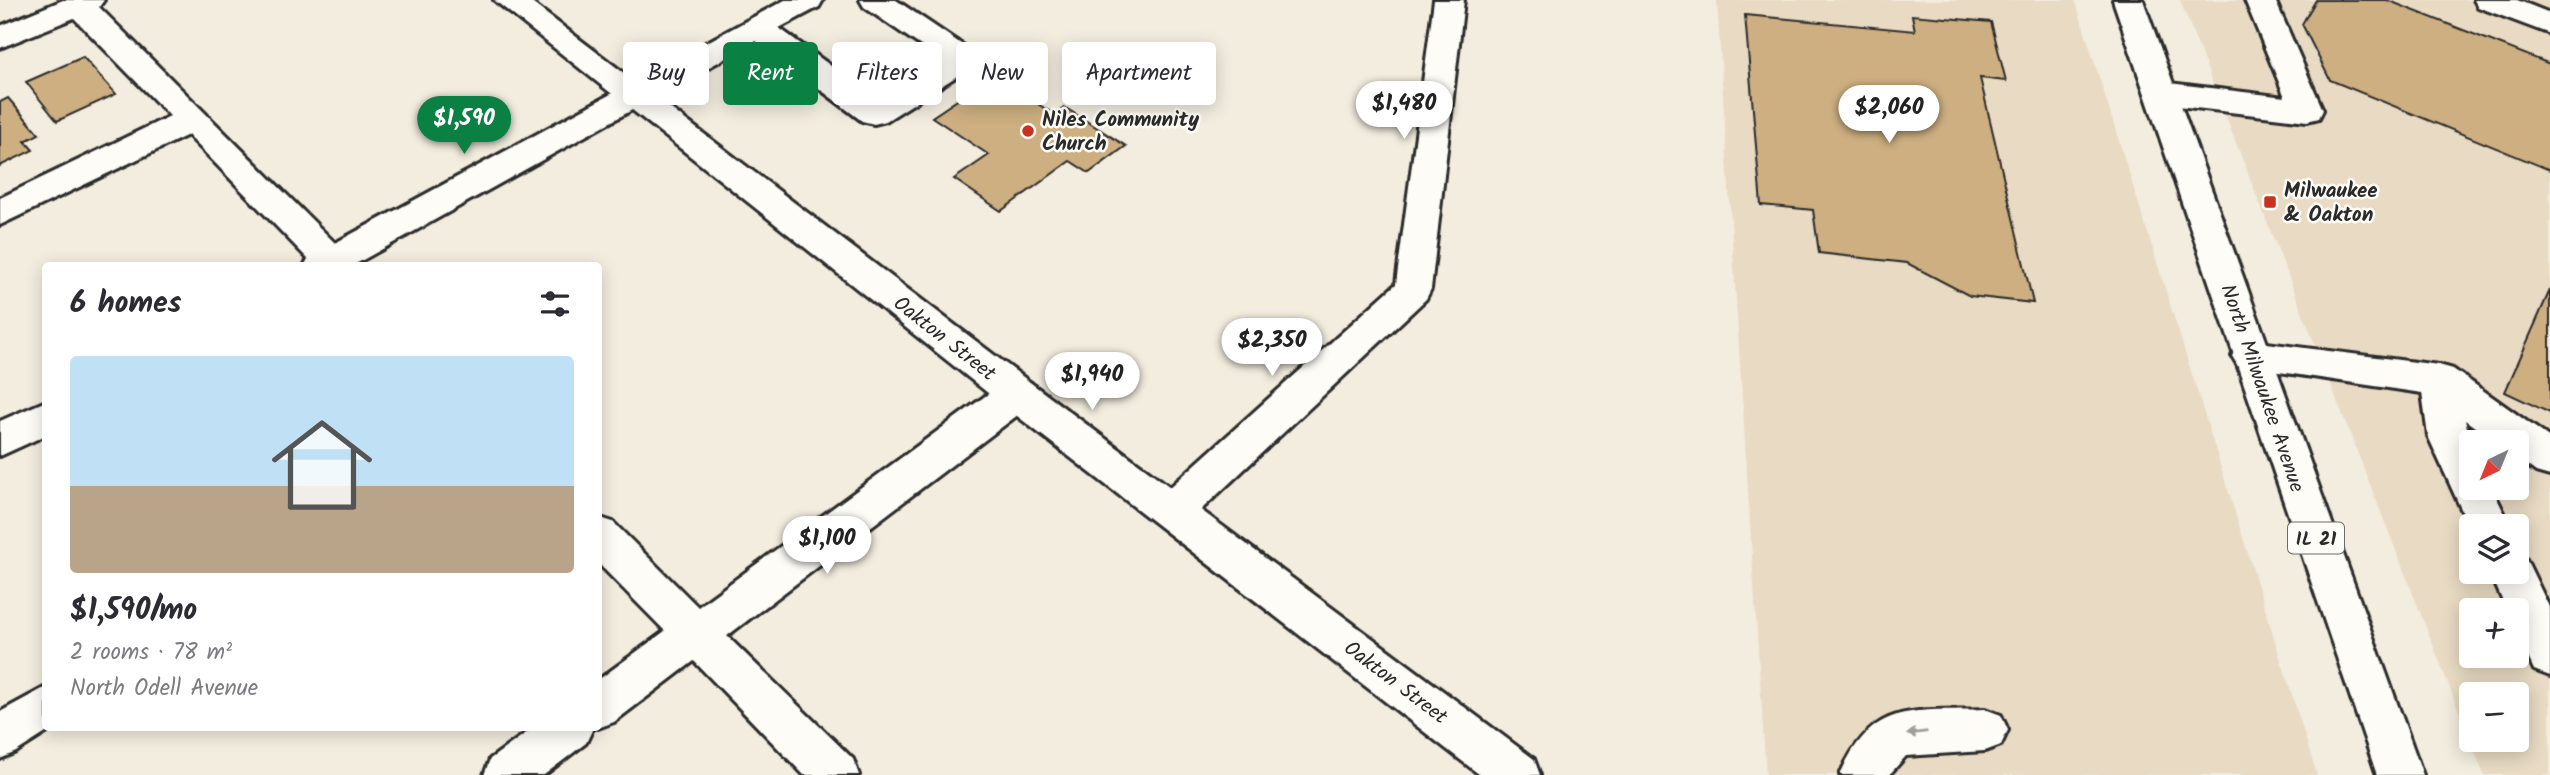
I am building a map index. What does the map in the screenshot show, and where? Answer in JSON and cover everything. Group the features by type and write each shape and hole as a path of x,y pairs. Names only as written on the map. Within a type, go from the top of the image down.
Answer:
{"main road":[{"name":"Oakton Street","path":"509,0 623,87"},
{"path":"709,53 808,0"},
{"path":"757,27 874,113 962,59 875,0"},
{"path":"1172,511 1413,289 1449,0"},
{"name":"North Milwaukee Avenue","path":"2128,0 2400,775"},
{"path":"2161,93 2308,110 2260,0"},
{"path":"2489,0 2550,24"},
{"path":"0,38 83,2 326,262"},
{"path":"329,262 623,99"},
{"name":"Oakton Street","path":"646,105 1017,394 1517,775"},
{"path":"0,213 192,119"},
{"path":"2251,356 2439,380 2550,460"},
{"path":"2439,380 2448,436 2459,459"},
{"path":"602,704 1017,394"},
{"path":"0,440 42,418"},
{"path":"602,539 836,775"},
{"path":"2517,584 2550,656"},
{"path":"0,737 42,711"},
{"path":"1863,775 1876,753 1896,735 1926,731 1985,730"},
{"path":"507,775 566,731"}],"shaded area":[{"path":"1717,0 2075,0 2317,775 1766,775"},
{"path":"2180,0 2550,0 2550,775 2484,775 2475,752 2529,752 2529,682 2459,682 2459,711"}],"building":[{"path":"2316,0 2387,0 2550,64 2550,170 2330,80 2302,24"},
{"path":"1745,15 1915,31 1912,15 1991,22 2006,81 1980,78 2033,303 1970,296 1907,263 1819,253 1813,210 1761,205"},
{"path":"83,57 116,94 57,121 26,82"},
{"path":"8,98 39,134 25,141 33,150 0,166 0,102"},
{"name":"Niles Community Church","path":"956,101 956,105 1040,105 1054,114 1064,107 1126,146 1089,173 1070,161 1001,211 954,179 989,155 932,117"},
{"path":"2550,290 2550,413 2505,392"}],"place":[{"name":"Niles Community Church","path":"1028,131"},
{"name":"Milwaukee & Oakton","path":"2270,202"}]}
